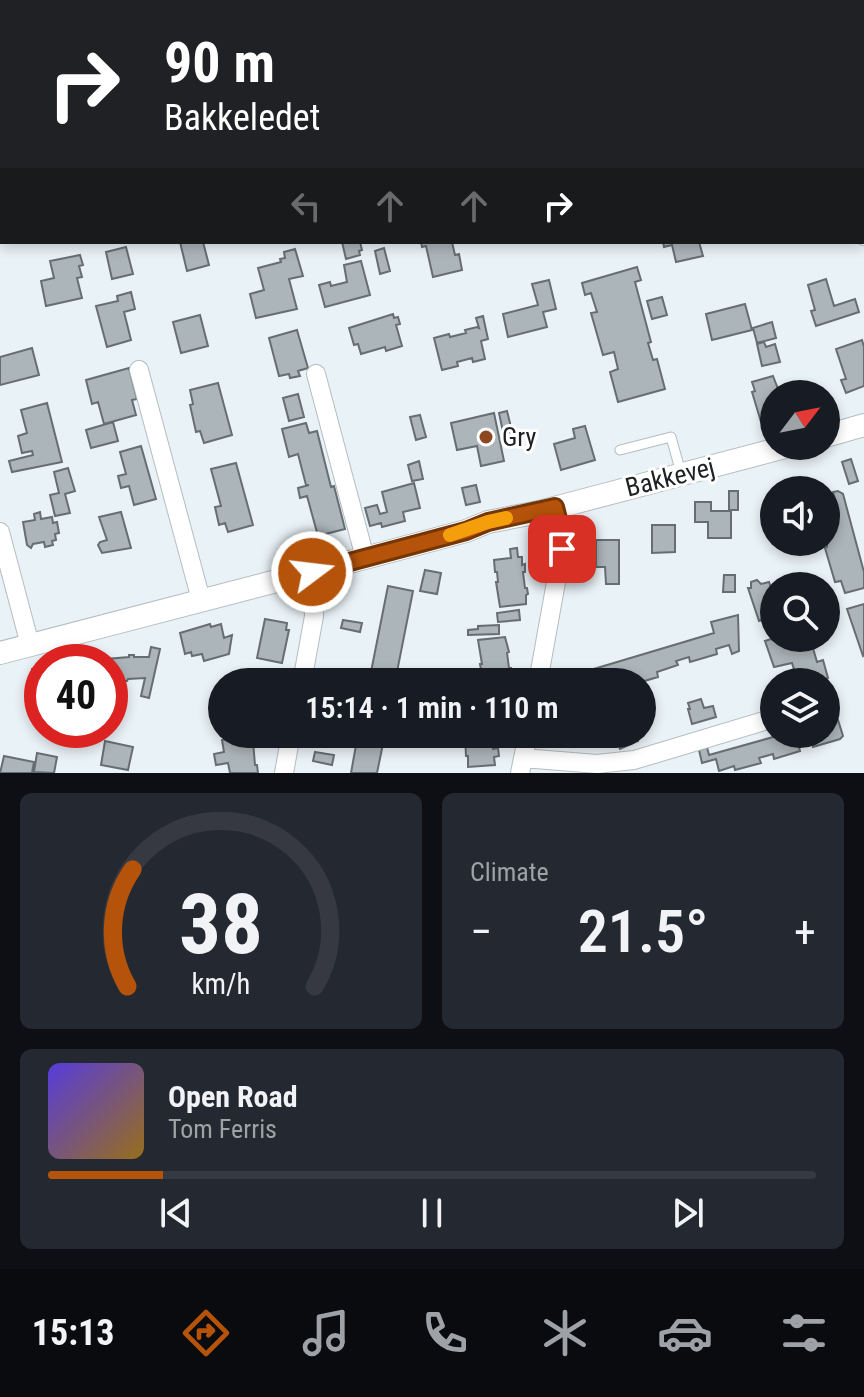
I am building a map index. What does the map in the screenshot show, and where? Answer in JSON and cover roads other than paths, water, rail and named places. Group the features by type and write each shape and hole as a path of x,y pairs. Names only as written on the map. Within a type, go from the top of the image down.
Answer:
{"street":[{"path":"139,370 201,600"},
{"path":"316,374 365,558"},
{"path":"840,432 864,425"},
{"name":"Bakkevej","path":"34,644 466,531 488,522 760,453"},
{"path":"541,668 562,549 555,507"},
{"path":"0,532 30,644"},
{"path":"305,668 314,616 312,572"},
{"name":"Bakkevej","path":"0,653 24,647"},
{"path":"521,765 634,760 760,722"},
{"path":"284,773 288,748"}],"lane":[{"path":"620,450 671,437 681,473"}],"place":[{"name":"Gry","path":"486,437"}]}
